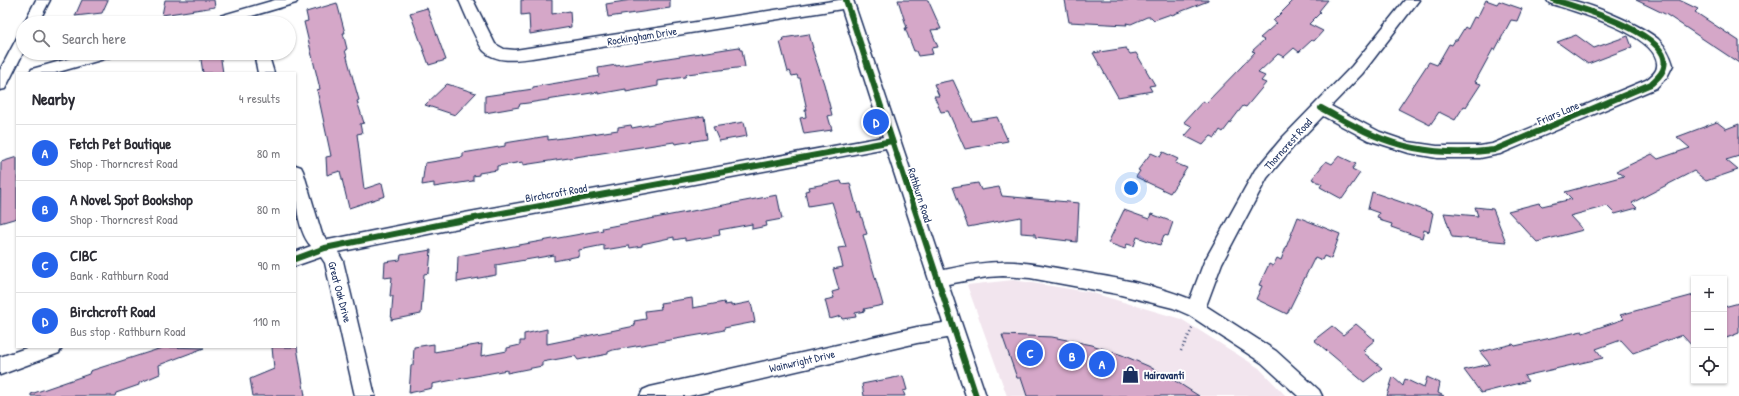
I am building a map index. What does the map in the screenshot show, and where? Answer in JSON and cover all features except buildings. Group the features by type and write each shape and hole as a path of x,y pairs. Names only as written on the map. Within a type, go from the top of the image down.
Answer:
{"street":[{"path":"34,16 42,0"},
{"path":"236,16 291,0"},
{"name":"Rockingham Drive","path":"466,0 489,47 501,54 509,55 532,53 847,2"},
{"name":"Thorncrest Road","path":"1199,311 1213,262 1262,174 1288,142 1370,55 1412,0"},
{"name":"Friars Lane","path":"1321,108 1382,140 1427,151 1448,154 1472,154 1494,150 1651,84 1663,72 1665,65 1664,56 1657,46 1644,36 1604,17 1554,0"},
{"name":"Rathburn Road","path":"847,2 976,396"},
{"path":"0,84 16,53"},
{"path":"40,72 82,60"},
{"path":"263,60 266,72"},
{"path":"0,84 16,79"},
{"name":"Birchcroft Road","path":"296,259 325,248 448,223 892,142"},
{"name":"Great Oak Drive","path":"296,174 314,237 325,248 334,261 365,396"},
{"path":"937,278 987,270 1003,269 1030,271 1117,286 1176,301 1199,311 1269,357 1312,396"},
{"name":"Wainwright Drive","path":"650,396 917,335 954,329"},
{"path":"0,366 49,348"}],"path":[{"path":"1181,351 1199,311"}],"shaded area":[{"path":"1013,280 1089,292 1181,319 1259,368 1286,396 1007,396 967,285"}],"cycle path":[{"path":"846,0 976,396"},
{"path":"1321,108 1366,132 1396,144 1437,152 1480,152 1494,150 1651,84 1661,73 1665,65 1662,53 1652,42 1638,32 1600,15 1554,0"},
{"path":"296,259 325,248 448,223 892,141"}],"place":[{"name":"Birchcroft Road","path":"876,122"},
{"name":"CIBC","path":"1030,353"},
{"name":"A Novel Spot Bookshop","path":"1072,356"},
{"name":"Fetch Pet Boutique","path":"1102,364"},
{"name":"Hairavanti","path":"1131,375"}]}
